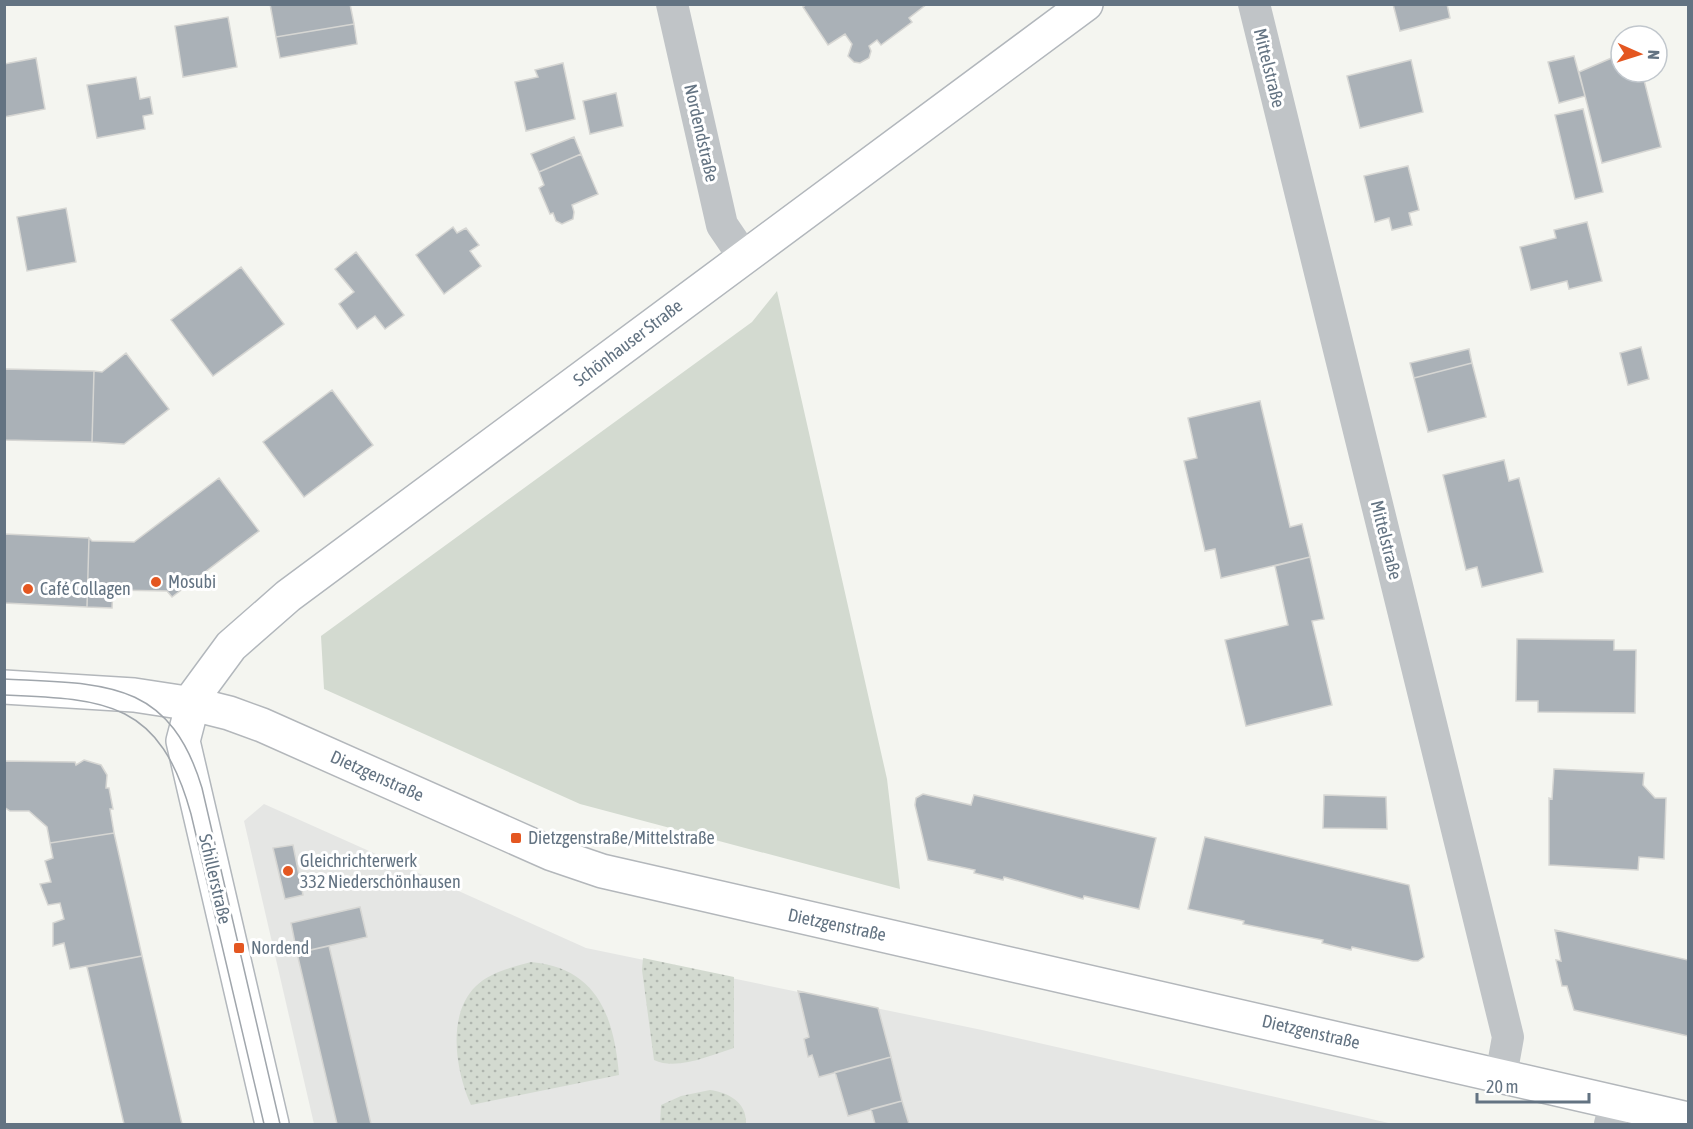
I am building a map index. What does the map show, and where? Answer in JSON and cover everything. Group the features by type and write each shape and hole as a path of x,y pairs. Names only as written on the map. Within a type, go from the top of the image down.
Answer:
{"main road":[{"name":"Schönhauser Straße","path":"192,704 195,695 231,646 288,596 743,256 1086,4"},
{"name":"Dietzgenstraße","path":"4,687 134,694 192,704 262,725 552,854 602,871 1501,1076 1613,1114 1689,1119"},
{"name":"Schillerstraße","path":"192,704 183,741 272,1125"}],"street":[{"name":"Nordendstraße","path":"672,4 723,225 743,256"},
{"name":"Mittelstraße","path":"1254,4 1508,1037 1501,1076"}],"shaded area":[{"path":"777,291 887,779 900,889 580,804 324,689 321,636 752,322"},
{"path":"264,804 586,948 982,1030 1393,1124 314,1124 244,821"},
{"path":"643,958 734,977 734,1048 683,1063 663,1063 654,1060 642,970"},
{"path":"531,962 554,966 572,974 587,985 598,999 612,1033 619,1075 471,1105 461,1077 458,1060 457,1028 460,1012 467,998 482,981 502,971"},
{"path":"710,1090 724,1093 736,1100 746,1116 746,1124 660,1124 661,1105 681,1096"}],"building":[{"path":"270,4 350,4 354,24 276,37"},
{"path":"807,4 927,4 909,18 912,22 881,45 877,40 869,46 871,51 869,58 860,63 854,62 848,56 852,44 845,34 828,45 803,7"},
{"path":"1393,4 1447,4 1450,18 1400,31"},
{"path":"228,17 237,67 183,77 175,26"},
{"path":"354,24 357,44 280,58 276,37"},
{"path":"1574,56 1585,96 1559,103 1548,62"},
{"path":"36,58 45,109 4,117 4,64"},
{"path":"1609,59 1609,84 1645,84 1661,147 1602,163 1579,72"},
{"path":"1411,60 1423,112 1360,128 1347,76"},
{"path":"563,63 575,119 526,131 515,82 538,77 535,70"},
{"path":"136,77 140,99 150,97 153,114 143,116 145,129 97,138 87,85"},
{"path":"616,93 623,126 590,134 583,101"},
{"path":"1583,109 1603,192 1575,199 1555,115"},
{"path":"574,137 581,154 539,172 531,154"},
{"path":"581,154 598,194 572,205 573,219 562,224 556,221 553,213 550,214 539,188 544,185 539,172"},
{"path":"1408,166 1419,210 1409,213 1412,225 1392,230 1389,218 1375,222 1364,176"},
{"path":"66,208 76,262 27,271 17,217"},
{"path":"1587,222 1602,281 1569,289 1567,281 1531,290 1520,247 1556,238 1554,230"},
{"path":"453,227 457,233 466,228 479,245 470,251 481,266 444,294 416,255"},
{"path":"356,252 404,315 385,329 375,316 357,329 339,304 354,292 335,269"},
{"path":"241,267 284,324 213,376 171,320"},
{"path":"1641,347 1649,379 1628,385 1620,353"},
{"path":"1469,349 1472,363 1414,378 1410,363"},
{"path":"126,353 169,409 124,444 92,442 94,371 102,372"},
{"path":"1472,363 1486,417 1428,432 1414,378"},
{"path":"4,369 94,371 92,442 4,440"},
{"path":"332,390 373,445 304,497 263,442"},
{"path":"1260,401 1290,527 1302,524 1310,557 1221,578 1215,549 1205,551 1184,461 1197,458 1188,418"},
{"path":"1504,460 1509,481 1519,478 1543,572 1482,587 1477,567 1466,570 1443,475"},
{"path":"219,478 259,531 172,597 167,591 113,590 112,608 87,607 89,538 92,541 134,542"},
{"path":"4,534 89,538 87,607 4,603"},
{"path":"1310,557 1324,619 1312,621 1332,705 1246,726 1225,640 1288,625 1275,566"},
{"path":"1517,639 1614,640 1614,650 1636,650 1635,713 1538,712 1538,701 1516,701"},
{"path":"84,760 101,765 107,775 106,788 109,788 113,809 110,809 114,833 50,843 47,827 29,811 10,811 4,807 4,761 75,762 76,765"},
{"path":"1554,769 1644,773 1643,785 1655,798 1666,798 1664,859 1639,857 1638,870 1549,865 1549,798 1552,799"},
{"path":"923,794 971,805 974,795 1156,838 1139,909 1084,896 1083,899 1004,877 1003,880 974,873 975,870 928,860 915,805 916,798"},
{"path":"1324,795 1386,797 1387,829 1323,828"},
{"path":"114,833 142,956 70,969 64,943 53,946 53,923 64,919 60,903 48,905 40,884 51,882 45,861 53,858 50,843"},
{"path":"1205,837 1409,885 1424,957 1413,961 1352,947 1351,950 1322,943 1323,940 1243,924 1244,921 1188,909"},
{"name":"Gleichrichterwerk 332 Niederschönhausen","path":"293,845 303,895 285,899 273,848"},
{"path":"360,907 367,937 297,953 291,923"},
{"path":"1555,930 1688,960 1688,1036 1574,1010 1567,986 1562,986 1556,960 1561,961"},
{"path":"329,946 371,1124 337,1124 297,953"},
{"path":"142,956 182,1124 124,1124 87,967"},
{"path":"798,991 878,1008 891,1057 819,1077 812,1055 808,1057 804,1039 809,1037"},
{"path":"891,1057 902,1101 848,1116 835,1072"},
{"path":"902,1101 909,1124 875,1124 871,1109"}],"tram line":[{"path":"4,679 72,683 127,694 151,706 171,725 188,752 202,788 280,1124"},
{"path":"4,695 73,700 101,705 125,714 146,728 163,749 178,777 191,814 264,1124"}],"place":[{"name":"Mosubi","path":"156,582"},
{"name":"Café Collagen","path":"28,589"},
{"name":"Dietzgenstraße/Mittelstraße","path":"516,838"},
{"name":"Gleichrichterwerk 332 Niederschönhausen","path":"288,871"},
{"name":"Nordend","path":"239,948"}]}
